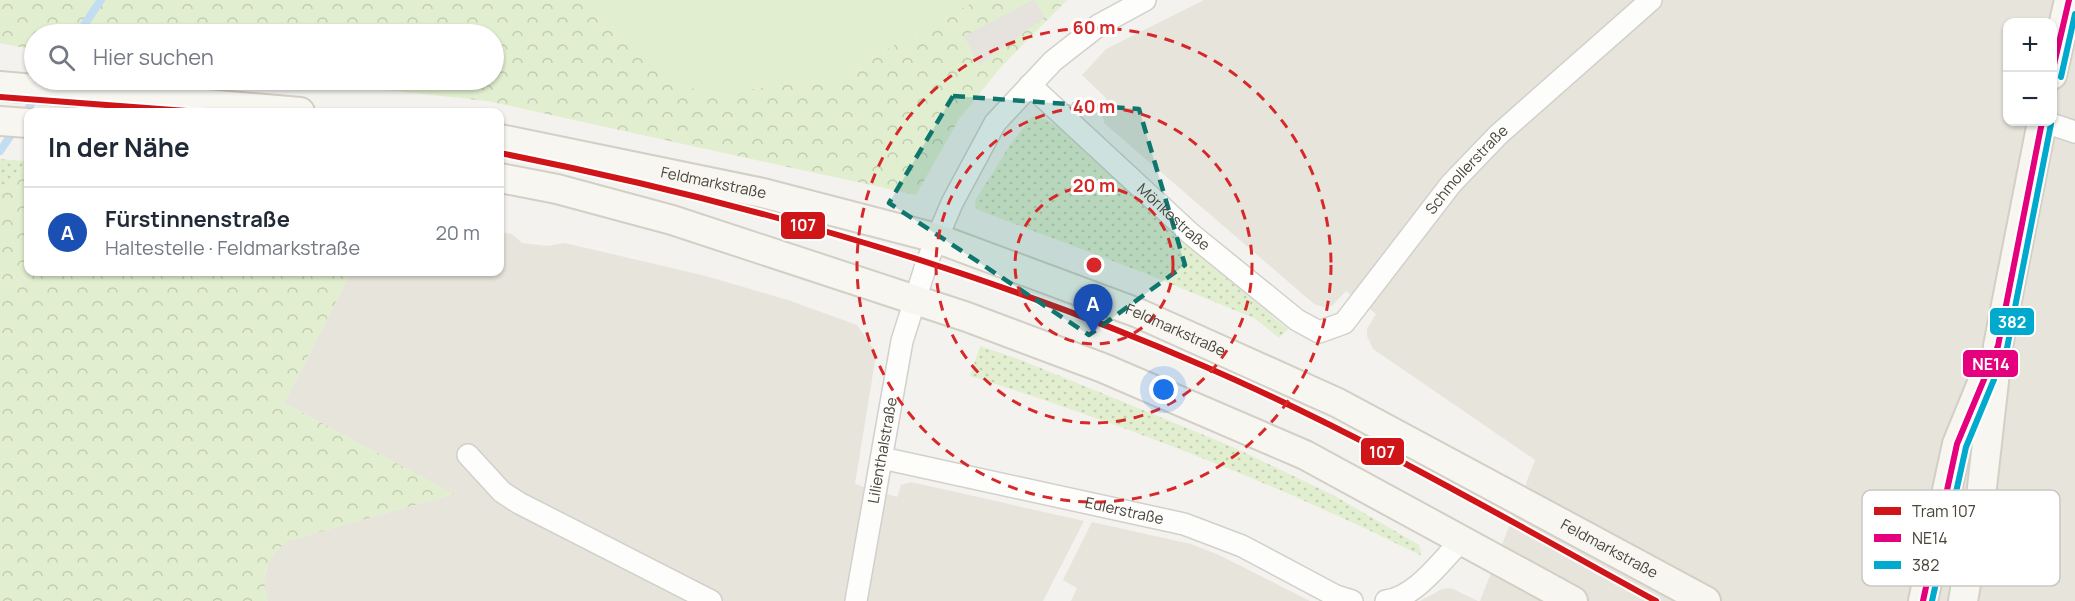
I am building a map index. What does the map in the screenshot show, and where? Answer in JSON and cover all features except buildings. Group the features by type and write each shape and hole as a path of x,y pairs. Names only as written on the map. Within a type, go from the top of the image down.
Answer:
{"main road":[{"path":"2053,72 2069,0"},
{"path":"1,86 24,88"},
{"path":"47,90 254,108"},
{"path":"0,121 24,123"},
{"path":"1982,490 1998,346 2043,126"},
{"name":"Feldmarkstraße","path":"504,140 763,193 936,237 1138,313 1338,403 1706,601"},
{"path":"504,179 616,204 672,220 914,299 1102,368 1305,455 1573,601"},
{"path":"1947,490 1957,444 1998,346"},
{"path":"1903,601 1907,586"},
{"path":"1923,601 1926,586"},
{"path":"1963,601 1966,586"}],"street":[{"name":"Lilienthalstraße","path":"856,601 902,341 936,237 969,168 995,123 1053,61 1099,26 1145,0"},
{"name":"Schmollerstraße","path":"1297,320 1319,332 1344,323 1451,184 1498,135 1651,0"},
{"name":"Mörikestraße","path":"1030,85 1191,234 1297,320"},
{"path":"2056,126 2075,132"},
{"path":"468,455 502,492 519,503 711,601"},
{"name":"Eulerstraße","path":"882,458 1184,524 1242,546 1336,596 1352,601"},
{"path":"1386,601 1397,600 1419,584 1462,540"}],"highlighted area":[{"path":"953,96 1139,109 1185,265 1089,335 889,203"}],"shaded area":[{"path":"1034,0 1045,17 979,65 964,36"},
{"path":"1204,0 2075,0 2075,601 1480,601 1535,460 1373,349 1367,336 1367,329 1376,314 1346,291 1332,306 1323,307 1314,304 1104,123 1101,108 1106,98 1082,75 1106,49"},
{"path":"504,233 512,234 522,243 547,246 565,243 706,276 788,300 857,325 873,348 875,361 855,484 897,497 901,485 911,482 1084,521 1043,601 268,601 263,584 270,556 287,541 453,494 284,403 349,276 504,276"},
{"path":"1092,522 1191,544 1219,555 1310,601 1071,601 1077,588 1063,580"},
{"path":"1451,588 1478,601 1420,601 1442,589"}],"green space":[{"path":"0,0 581,0 703,96 834,78 977,0 1067,0 1001,67 959,119 916,195 487,101 385,90 504,90 504,24 24,24 24,48 0,43"},
{"path":"581,0 977,0 834,78 703,96"},
{"path":"1032,117 1045,119 1060,129 1209,264 1288,329 1279,338 1256,319 1147,274 976,209 975,201 1010,145"},
{"path":"0,159 24,161 24,164 0,198"},
{"path":"24,164 24,276 349,276 284,403 454,494 287,541 274,554 267,568 265,583 268,601 0,601 0,198"},
{"path":"980,346 1021,360 1233,447 1333,495 1419,545 1422,556 1312,504 1200,457 1085,414 970,376"}],"waterway":[{"path":"85,24 101,0"},
{"path":"29,108 38,94"},
{"path":"0,151 15,129"}],"tram line":[{"name":"107","path":"0,97 147,108"},
{"name":"107","path":"504,154 680,193 859,241 947,268 1120,331 1206,367 1321,420 1434,479 1656,601"}],"transit line":[{"name":"NE14","path":"2052,72 2069,0"},
{"name":"382","path":"2061,77 2075,14"},
{"name":"NE14","path":"1947,490 1957,444 1998,346 2041,126"},
{"name":"382","path":"1957,490 1966,447 2007,348 2051,126"},
{"name":"NE14","path":"1923,601 1926,586"},
{"name":"382","path":"1932,601 1935,586"}],"place":[{"name":"Fürstinnenstraße","path":"1093,334"}]}
